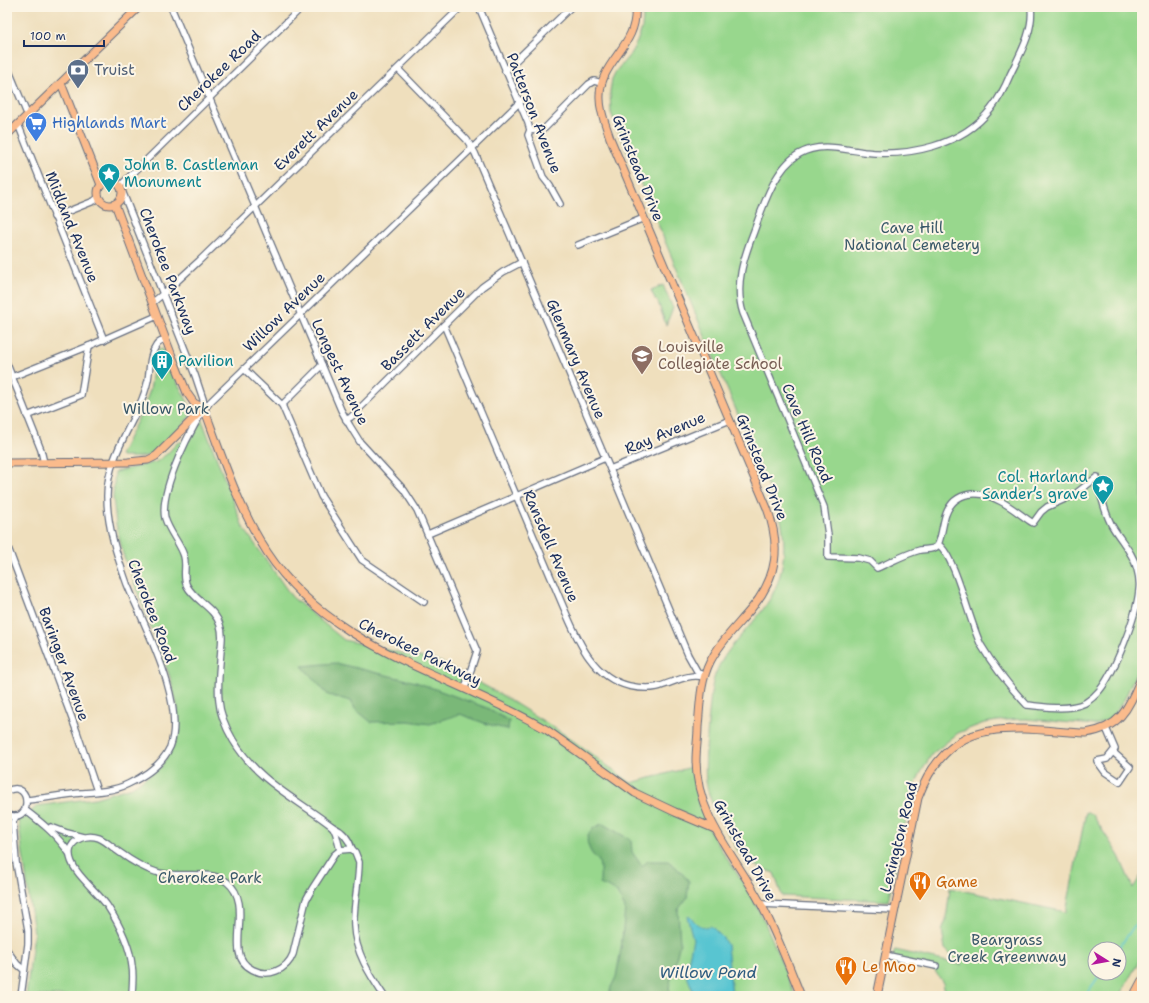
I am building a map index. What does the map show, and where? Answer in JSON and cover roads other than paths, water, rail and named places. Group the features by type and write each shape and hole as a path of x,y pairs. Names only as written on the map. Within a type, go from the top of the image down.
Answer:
{"highway":[{"path":"1134,996 1142,981"}],"main road":[{"path":"7,135 139,7"},
{"name":"Grinstead Drive","path":"635,7 635,22 628,40 611,64 602,83 600,98 602,115 610,138 771,519 775,536 775,557 772,573 762,595 717,650 704,677 697,739 697,780 703,803 715,829 761,904 802,996"},
{"path":"60,83 101,185"},
{"path":"99,197 98,193 101,185 107,181 117,183 121,187"},
{"name":"Cherokee Parkway","path":"99,197 107,205 115,204 122,196 121,187"},
{"name":"Cherokee Parkway","path":"115,204 187,393 194,403 204,408 234,486 250,521 268,554 303,594 323,612 356,636 396,657 498,704 547,730 635,793 715,829"},
{"name":"Willow Avenue","path":"7,463 113,462 142,461 153,458 204,408"},
{"name":"Lexington Road","path":"877,996 918,798 928,774 945,754 969,738 990,731 1007,729 1086,733 1096,732 1106,728 1120,718 1128,708 1142,676"}],"street":[{"name":"Longest Avenue","path":"171,7 254,207 346,420 366,449 404,490 417,510 428,534 477,651 465,688"},
{"name":"Cherokee Road","path":"121,187 209,97 302,7"},
{"name":"Everett Avenue","path":"152,303 254,207 461,7"},
{"name":"Patterson Avenue","path":"478,7 505,71 521,102 530,130 528,135 543,176 560,204"},
{"path":"505,71 570,7"},
{"name":"Cave Hill Road","path":"939,545 935,548 917,551 877,568 870,561 859,558 828,557 828,535 824,507 743,313 740,302 741,271 750,240 772,186 785,166 792,159 812,149 825,147 875,153 902,152 925,148 941,144 955,138 980,120 990,110 996,101 1016,64 1032,22 1031,7"},
{"path":"7,66 27,114"},
{"name":"Glenmary Avenue","path":"398,69 467,140 472,148 522,262 688,655 697,671 704,677"},
{"path":"530,130 538,132 545,128 589,84 594,81 602,83"},
{"name":"Willow Avenue","path":"204,408 521,102"},
{"name":"Midland Avenue","path":"18,124 104,340"},
{"name":"Cherokee Parkway","path":"121,187 201,392 204,408"},
{"path":"54,217 94,201 99,197"},
{"path":"578,245 644,218"},
{"name":"Bassett Avenue","path":"346,420 351,417 492,279 522,262"},
{"path":"12,377 104,340 157,316"},
{"name":"Ransdell Avenue","path":"444,325 578,639 588,656 606,676 620,683 641,688 666,684 692,675 704,677"},
{"name":"Cherokee Road","path":"27,800 97,791 128,784 156,767 170,746 174,725 173,710 166,678 128,584 113,538 108,517 107,495 108,477 113,462 142,400 147,382 151,356 156,345 166,339"},
{"path":"27,416 81,395 89,346"},
{"path":"7,364 44,463"},
{"path":"282,405 322,365"},
{"path":"244,369 282,405 321,496 362,560 424,602"},
{"path":"204,408 181,451 168,488 164,510 167,524 185,559 185,578 187,586 216,617 221,626 222,639 218,691 221,713 226,728 241,754 252,766 278,789 344,834 350,842 359,862 354,926 357,945 372,978 384,996"},
{"name":"Ray Avenue","path":"610,469 730,420"},
{"name":"Ray Avenue","path":"428,534 605,458"},
{"path":"1097,477 1111,524 1132,557 1137,567 1139,578 1139,589 1134,613 1126,636 1108,676 1099,691 1086,702 1076,706 1055,707 1028,705 1009,686 981,644 953,568 943,547 939,545 942,523 949,506 956,499 966,495 976,494 987,496 1000,500 1034,523 1041,512 1074,495 1097,477"},
{"name":"Baringer Avenue","path":"7,545 77,732 97,791"},
{"path":"1106,728 1115,749 1107,759 1097,761 1105,772 1120,782 1130,767 1113,752"},
{"path":"7,791 14,789 20,791 24,794 27,800 25,810 22,813 16,816 7,814"},
{"path":"25,810 47,826 62,842 79,875 94,889 108,906 125,941 132,966 132,996"},
{"path":"16,816 14,822 16,856 28,930 28,944 21,996"},
{"path":"47,826 62,832 83,837"},
{"path":"332,827 336,834 340,850"},
{"path":"69,853 75,842 83,837 89,836 100,839 135,862 155,872 178,876 211,875 227,882 235,891 239,901 240,955 250,968 256,972 264,973 278,970 291,958 309,894 334,855 340,850 352,849"},
{"path":"761,904 895,910"},
{"path":"7,950 17,964 24,970"},
{"path":"885,955 936,966"}],"water":[{"name":"Willow Pond","path":"687,916 689,916 697,924 706,928 711,926 723,938 727,945 732,996 695,996 687,976 693,939"}],"waterway":[{"path":"1124,941 1142,915"},
{"path":"1085,996 1095,981"}],"place":[{"name":"Truist","path":"78,90"},
{"name":"Highlands Mart","path":"36,142"},
{"name":"John B. Castleman Monument","path":"109,194"},
{"name":"Louisville Collegiate School","path":"642,376"},
{"name":"Pavilion","path":"162,380"},
{"name":"Col. Harland Sander’s grave","path":"1103,506"},
{"name":"Game","path":"920,902"},
{"name":"Le Moo","path":"846,986"}],"park label":[{"name":"Cave Hill National Cemetery","path":"912,236"},
{"name":"Willow Park","path":"166,409"},
{"name":"Cherokee Park","path":"210,878"},
{"name":"Beargrass Creek Greenway","path":"1007,948"}]}
